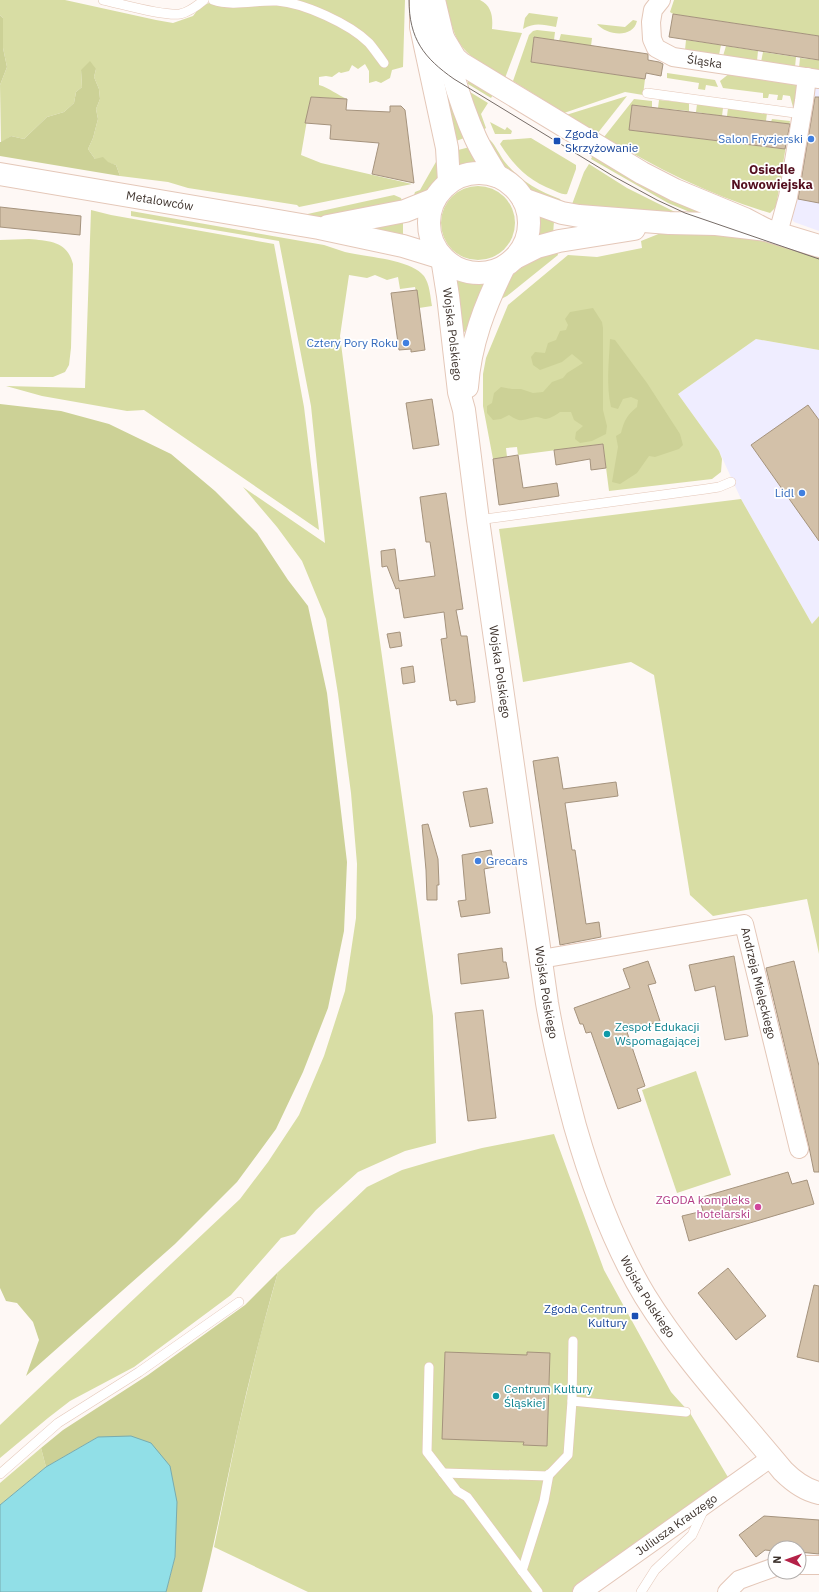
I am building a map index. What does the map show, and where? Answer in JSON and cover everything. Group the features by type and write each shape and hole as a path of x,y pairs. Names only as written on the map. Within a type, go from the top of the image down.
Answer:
{"street":[{"path":"421,0 421,27 447,148 449,182"},
{"path":"434,0 454,79 476,139 497,176"},
{"name":"Śląska","path":"661,0 653,10 651,31 656,48 662,53 673,58 813,78 802,114 788,197 772,232"},
{"path":"443,38 455,58 462,64 614,157 675,190 745,219 772,232"},
{"path":"510,262 524,246 528,235 528,210 516,189 508,182 487,173 465,175 449,182 435,199 429,214 429,230 434,245 442,258 456,268 472,273 488,273 510,262 537,247 669,223"},
{"name":"Metalowców","path":"0,174 319,228 403,246 442,258"},
{"path":"319,228 404,211 435,199"},
{"path":"523,199 562,213 579,216 669,223 716,224 772,232 819,246"},
{"name":"Wojska Polskiego","path":"442,258 459,392 464,410 478,520 550,1024 567,1096 586,1163 611,1232 641,1288 658,1314 701,1372 791,1479 812,1491 819,1493"},
{"name":"Wojska Polskiego","path":"464,410 469,362 473,342 487,305 510,262"},
{"name":"Andrzeja Mielęckiego","path":"541,959 744,924 799,1149"},
{"name":"Juliusza Krauzego","path":"582,1592 772,1457"},
{"path":"807,1565 819,1565"},
{"path":"728,1592 739,1580 767,1570"}],"lane":[{"path":"103,0 163,13 180,14 196,7 204,0"},
{"path":"213,0 232,3 278,1 298,4 338,22 357,34 369,44 384,63"},
{"path":"647,93 802,114"},
{"path":"478,520 706,489 719,487 731,482"},
{"path":"0,1474 58,1423 139,1372 239,1302"},
{"path":"442,1473 548,1476 568,1455 572,1401 573,1340"},
{"path":"429,1367 427,1452 457,1491 467,1497 538,1592"},
{"path":"572,1401 686,1412"},
{"path":"522,1572 544,1501 549,1474"},
{"path":"641,1592 655,1570 692,1535 706,1504"}],"shaded area":[{"path":"819,86 819,231 794,222 792,219 811,89"},
{"path":"756,339 819,350 819,616 812,624 741,499 719,451 678,394"}],"green space":[{"path":"0,0 65,0 173,23 193,16 200,7 209,3 210,0 405,0 403,67 392,70 390,78 381,83 376,81 369,83 369,71 365,64 358,69 352,65 349,71 339,72 332,77 319,77 319,85 347,99 311,97 301,155 321,163 412,184 299,207 297,205 188,188 168,182 120,176 116,165 95,159 88,149 93,138 98,119 96,109 100,99 99,89 94,77 96,69 81,70 82,87 76,92 74,103 64,112 47,117 24,139 11,136 1,143 0,85 7,67 3,48 3,18 0,15"},
{"path":"445,0 480,0 487,5 491,12 492,29 522,33 505,78 475,59 460,44 453,28"},
{"path":"674,0 819,0 819,36 673,14 670,12"},
{"path":"529,13 558,17 556,27 535,25 523,29 525,18"},
{"path":"0,15 3,18 3,48 7,67 0,85"},
{"path":"633,20 637,21 635,27 625,33 613,33 606,31 597,24 625,27"},
{"path":"533,31 555,32 554,40 534,37 531,62 645,79 643,95 625,92 564,113 513,81 529,35"},
{"path":"561,34 592,38 591,46 559,41"},
{"path":"686,40 721,45 719,55 685,50"},
{"path":"726,46 758,51 757,61 723,56"},
{"path":"763,52 796,57 795,67 761,62"},
{"path":"800,58 819,60 819,71 799,68"},
{"path":"90,61 96,69 94,77 99,89 100,99 96,109 98,119 93,138 88,149 95,159 103,157 108,162 116,165 120,176 0,156 0,142 11,136 24,139 47,117 64,112 74,103 76,92 82,87 81,70"},
{"path":"667,73 715,80 718,87 706,85 705,90 698,89 699,83 667,78"},
{"path":"730,73 791,82 798,85 796,106 793,107 790,96 783,95 782,100 777,100 778,95 769,94 768,98 763,98 763,93 723,88 720,81"},
{"path":"468,80 494,93 491,98 468,84"},
{"path":"445,86 467,137 456,141"},
{"path":"470,92 488,103 481,114 486,128 482,131"},
{"path":"627,96 597,134 566,115"},
{"path":"634,99 652,101 652,107 632,105 630,130 783,149 787,124 771,122 772,119 790,121 776,207 770,213 706,190 644,160 604,137"},
{"path":"659,100 689,103 689,111 658,108"},
{"path":"697,104 723,108 722,116 696,112"},
{"path":"728,108 767,113 766,121 727,116"},
{"path":"490,122 505,130 507,127 512,131 511,134 495,134"},
{"path":"531,138 576,165 567,194 562,194 544,186 522,172 510,159 500,144 503,140"},
{"path":"490,140 504,161 516,174 529,184 560,199 562,203 544,197 521,185 504,168 486,142"},
{"path":"470,147 478,162 477,165 463,168 459,165 458,150"},
{"path":"441,153 436,182 428,190 413,198 415,192 420,190"},
{"path":"594,153 707,210 697,215 668,203 591,159"},
{"path":"589,164 627,188 681,215 571,207 584,172"},
{"path":"478,186 499,192 509,202 515,223 509,244 499,254 478,260 457,254 447,244 441,223 447,202 457,192"},
{"path":"394,195 401,198 402,201 318,219 303,215"},
{"path":"91,210 111,215 274,244 304,407 319,530 144,410 127,411 42,396 6,386 85,388"},
{"path":"131,211 324,245 345,252 399,262 418,270 428,283 432,306 419,308 415,287 400,289 398,277 387,280 375,275 367,278 349,275 340,336 374,600 433,1016 436,1143 405,1151 358,1172 316,1210 295,1234 281,1238 231,1295 134,1367 70,1401 0,1458 0,1425 240,1199 268,1162 299,1115 324,1056 345,991 356,918 357,864 351,793 338,694 326,619 302,561 277,527 243,487 325,543 311,406 279,241 131,216"},
{"path":"538,215 554,221 553,235 535,238 536,218"},
{"path":"403,220 403,237 375,229 375,228"},
{"path":"672,231 760,238 819,255 819,350 756,339 678,394 719,451 722,459 721,472 712,479 609,491 603,444 518,455 517,447 506,448 507,457 493,459 483,406 483,374 486,358 508,305 568,255 597,257 642,248 641,241 661,233"},
{"path":"29,239 57,244 67,251 73,264 71,348 69,365 65,372 53,377 0,377 0,240"},
{"path":"557,251 558,255 507,296 501,299 508,281 518,270 530,262"},
{"path":"457,276 472,279 485,279 486,281 465,332 463,331 456,278"},
{"path":"593,308 602,322 603,328 603,410 607,426 606,434 592,441 580,443 575,439 576,432 583,426 574,420 571,412 560,412 546,419 536,417 520,420 509,415 501,419 493,420 487,413 487,406 492,403 494,393 501,387 521,389 533,393 543,392 552,382 563,378 567,373 583,363 572,354 562,362 540,370 533,365 531,357 535,352 545,353 548,343 556,340 560,331 566,330 568,325 565,319 570,312"},
{"path":"610,339 615,340 647,383 680,434 683,445 679,449 655,457 649,456 637,473 620,484 612,482 618,447 616,436 621,433 626,418 637,407 638,400 631,397 623,399 618,409 611,407 608,382"},
{"path":"0,404 61,411 109,424 171,454 215,491 257,533 288,580 308,606 327,693 347,862 344,931 328,1008 303,1072 276,1129 237,1182 175,1244 26,1376 39,1340 33,1322 17,1303 6,1301 0,1288"},
{"path":"741,499 812,624 819,616 819,954 807,899 713,916 690,895 654,675 631,662 523,682 499,529"},
{"path":"696,1071 731,1175 677,1193 642,1090"},
{"path":"554,1134 604,1270 671,1392 690,1413 732,1484 585,1592 308,1592 214,1547 238,1429 260,1337 278,1272 367,1187 402,1170 436,1160 482,1148"},
{"path":"278,1272 247,1389 202,1592 166,1592 175,1557 98,1437 46,1467 41,1448 63,1430 148,1375 245,1305"},
{"path":"41,1448 46,1467 0,1505 0,1483"}],"water":[{"path":"131,1436 151,1443 170,1466 177,1502 175,1557 166,1592 0,1592 0,1505 46,1467 98,1437"}],"building":[{"path":"673,14 819,36 819,60 669,37"},
{"path":"534,37 648,54 648,60 663,64 661,76 646,73 645,79 531,62"},
{"path":"311,97 347,99 346,110 390,112 390,106 401,106 405,110 414,183 372,174 379,143 330,139 331,125 305,123"},
{"path":"815,97 819,97 819,203 798,199"},
{"path":"632,105 790,124 785,149 629,130"},
{"path":"0,207 81,216 80,235 0,227"},
{"path":"417,290 425,350 411,352 411,349 399,350 391,293"},
{"path":"432,399 439,445 413,449 406,403"},
{"name":"Lidl","path":"808,405 819,420 819,541 751,445"},
{"path":"603,444 606,468 591,470 590,459 556,465 554,450"},
{"path":"518,455 523,488 557,483 559,496 499,505 493,459"},
{"path":"446,493 463,609 456,610 461,636 467,636 475,697 475,702 457,705 456,700 450,701 441,639 447,638 444,612 404,618 399,588 396,589 387,566 382,567 381,551 395,549 399,581 435,576 430,542 426,542 420,497"},
{"path":"400,632 402,646 390,648 387,634"},
{"path":"413,666 415,682 403,684 401,668"},
{"path":"558,757 563,789 616,782 618,796 565,803 572,850 575,850 586,924 599,922 601,937 560,945 533,761"},
{"path":"487,788 493,823 470,827 463,792"},
{"path":"428,824 438,859 439,885 437,885 437,900 427,900 422,825"},
{"path":"491,850 494,867 484,869 490,913 461,917 458,901 466,900 462,855"},
{"path":"502,948 503,962 506,962 509,978 461,984 458,954"},
{"path":"734,956 748,1036 725,1040 715,986 695,991 689,965"},
{"name":"Zespoł Edukacji Wspomagającej","path":"648,961 656,983 648,985 660,1021 627,1032 645,1086 637,1089 641,1101 618,1109 591,1032 586,1033 583,1024 580,1024 574,1008 630,988 623,969"},
{"path":"794,961 819,1066 819,1172 814,1172 766,968"},
{"path":"483,1010 496,1118 468,1121 455,1013"},
{"name":"ZGODA kompleks hotelarski","path":"788,1172 792,1184 807,1180 814,1204 689,1241 682,1216 703,1211 699,1198"},
{"path":"728,1268 766,1316 736,1340 698,1293"},
{"path":"814,1285 819,1286 819,1362 797,1357"},
{"name":"Centrum Kultury Śląskiej","path":"445,1352 527,1355 527,1352 550,1353 547,1446 523,1445 524,1442 442,1439"},
{"path":"764,1516 819,1520 819,1554 807,1553 807,1540 767,1540 767,1550 765,1550 756,1557 739,1535"}],"tram line":[{"path":"409,0 412,26 415,37 420,46 434,63 454,79 613,176 657,200 685,213 819,259"}],"place":[{"name":"Salon Fryzjerski","path":"811,139"},
{"name":"Zgoda Skrzyżowanie","path":"557,141"},
{"name":"Cztery Pory Roku","path":"406,343"},
{"name":"Lidl","path":"802,493"},
{"name":"Grecars","path":"478,861"},
{"name":"Zespoł Edukacji Wspomagającej","path":"607,1034"},
{"name":"ZGODA kompleks hotelarski","path":"758,1207"},
{"name":"Zgoda Centrum Kultury","path":"635,1316"},
{"name":"Centrum Kultury Śląskiej","path":"496,1396"}],"district":[{"name":"Osiedle Nowowiejska","path":"772,176"}]}
